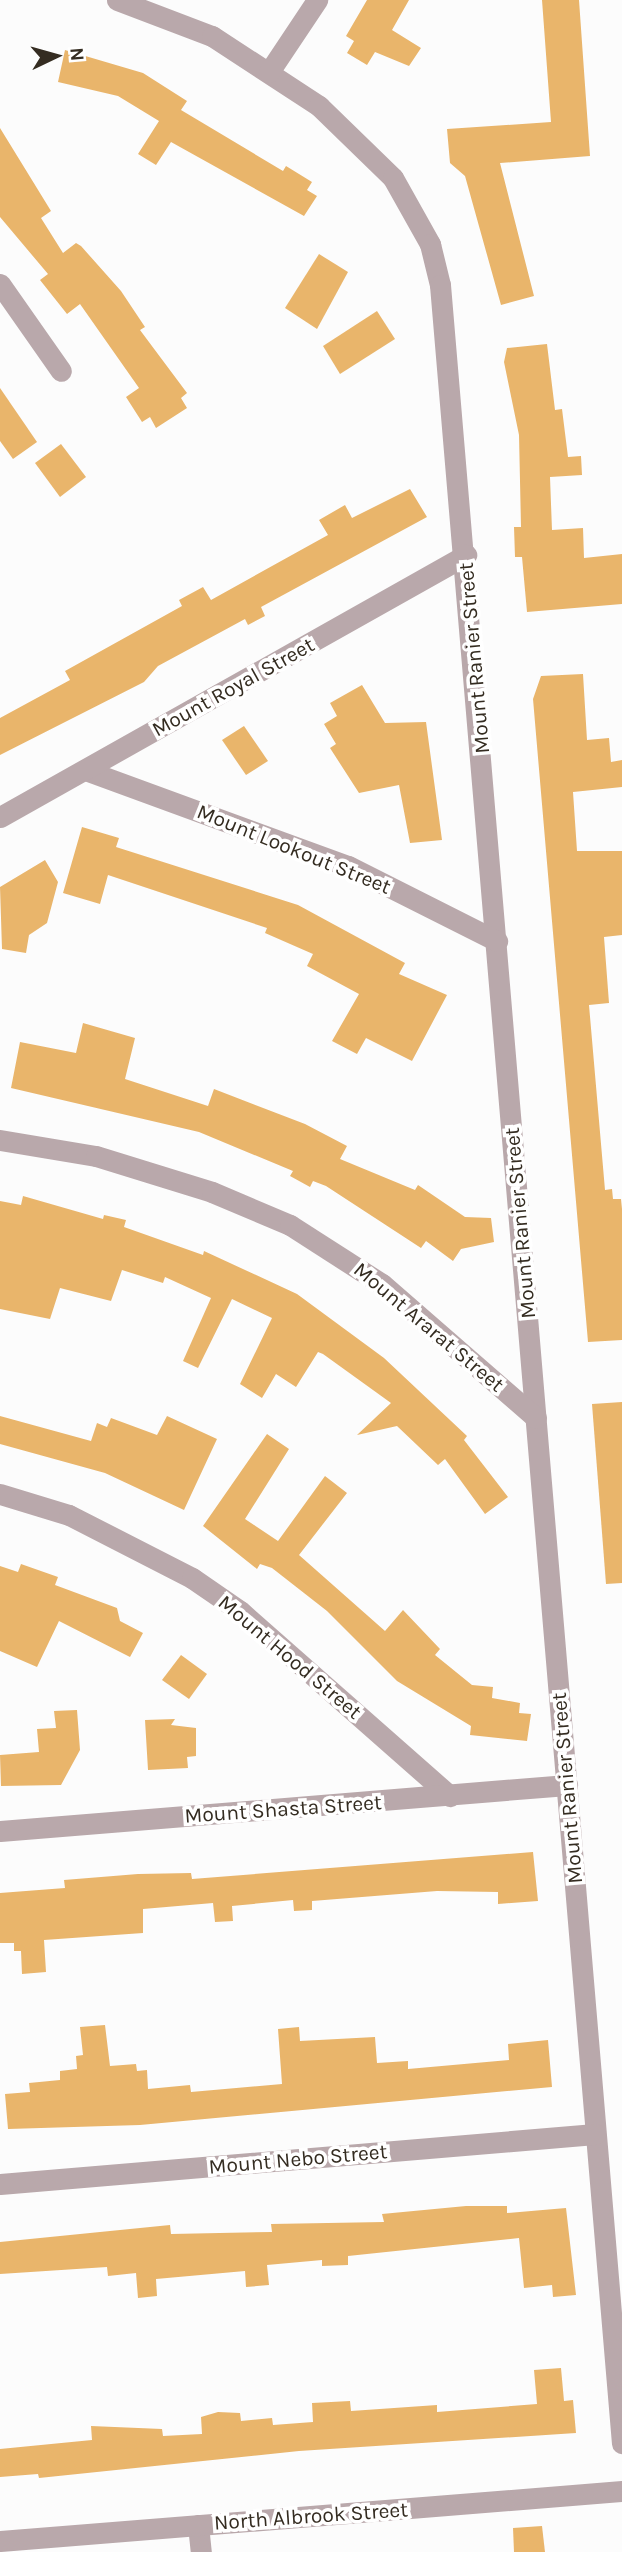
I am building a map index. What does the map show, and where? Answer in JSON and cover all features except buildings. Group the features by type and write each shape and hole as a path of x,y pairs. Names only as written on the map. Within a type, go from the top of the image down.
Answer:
{"street":[{"name":"Mount Ranier Street","path":"117,0 212,36 269,72 319,106 393,178 430,244 446,321 622,2443"},
{"path":"269,72 317,0"},
{"path":"0,284 61,371"},
{"name":"Mount Royal Street","path":"0,817 466,555"},
{"name":"Mount Lookout Street","path":"85,770 348,866 497,941"},
{"name":"Mount Ararat Street","path":"0,1140 96,1156 212,1192 290,1225 382,1284 536,1418"},
{"name":"Mount Hood Street","path":"0,1493 69,1516 192,1578 240,1611 450,1796"},
{"name":"Mount Shasta Street","path":"0,1831 567,1785"},
{"name":"Mount Nebo Street","path":"0,2184 595,2134"},
{"name":"North Albrook Street","path":"0,2541 622,2491"},
{"path":"198,2525 201,2552"}]}
